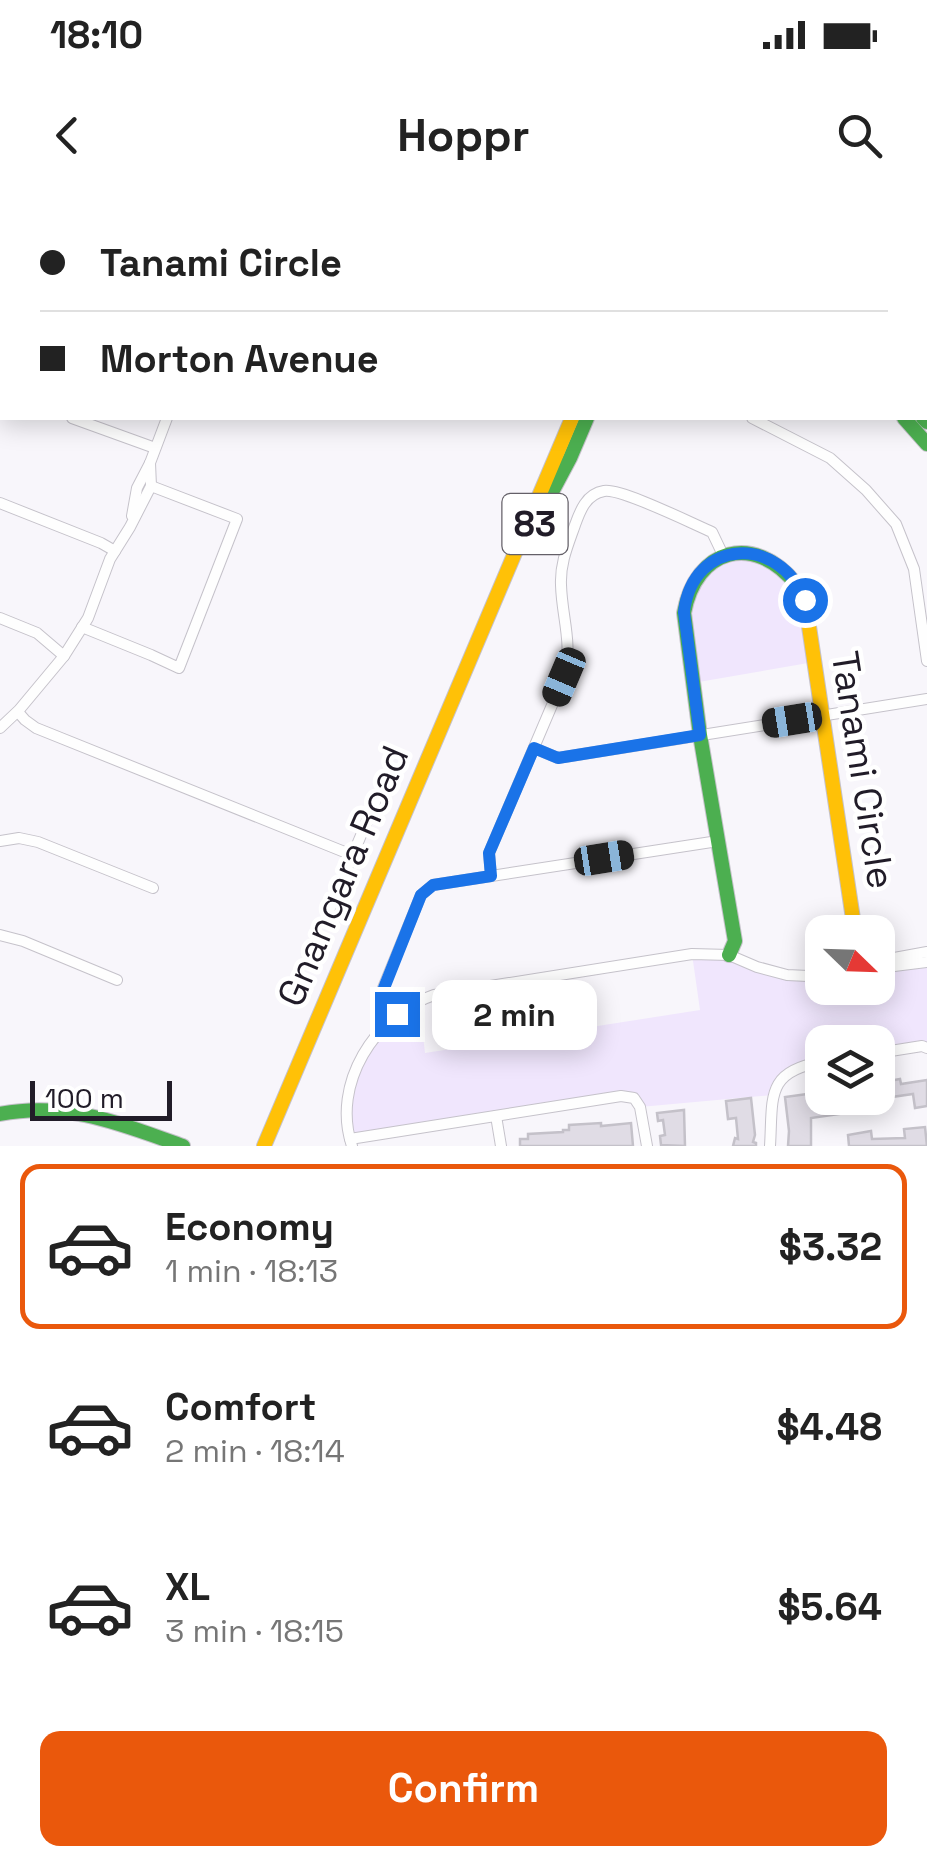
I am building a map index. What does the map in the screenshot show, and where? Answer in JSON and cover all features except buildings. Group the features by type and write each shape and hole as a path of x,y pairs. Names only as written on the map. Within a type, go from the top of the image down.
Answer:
{"main road":[{"name":"Gnangara Road","path":"264,1146 571,420"},
{"name":"Gnangara Road","path":"482,630 586,420"},
{"path":"906,420 927,444"},
{"path":"723,555 695,579 686,593 684,612 700,735 735,941 729,955"},
{"name":"Tanami Circle","path":"723,555 762,557 792,576 805,600 853,915"},
{"path":"0,1114 32,1108 56,1109 91,1116 183,1146"}],"street":[{"path":"77,420 154,448"},
{"path":"130,527 138,488 167,420"},
{"path":"756,420 830,458 896,524 914,569 927,662"},
{"path":"0,728 64,656 82,627 114,551 152,486 150,463"},
{"path":"82,627 179,668 237,519 152,486"},
{"path":"491,876 489,853 564,677 569,642 561,588 562,563 588,499 605,491 616,492 662,510 712,532 723,555"},
{"path":"0,503 114,551"},
{"path":"0,618 37,632 64,656"},
{"path":"534,748 558,758 927,699"},
{"path":"18,712 36,728 352,855"},
{"path":"328,913 376,800"},
{"path":"0,841 19,838 38,842 152,888"},
{"path":"397,1014 384,988 421,895 433,885 718,841"},
{"path":"0,936 23,941 117,980"},
{"path":"895,958 927,952"},
{"path":"647,1146 640,1106 634,1098 621,1096 351,1143 348,1094 369,1044 397,1014 434,995 692,954 729,955 757,967 805,976"},
{"path":"895,966 927,962"},
{"path":"895,1050 927,1048"},
{"path":"770,1146 773,1095 782,1076 805,1065"},
{"path":"496,1116 500,1146"}],"shaded area":[{"path":"739,553 792,577 814,662 693,683 684,613 695,579"},
{"path":"692,954 729,955 787,975 805,974 805,1005 895,1005 895,966 927,962 927,1048 895,1051 895,1025 805,1025 805,1064 773,1095 640,1107 634,1098 350,1139 348,1094 369,1044 419,1000 425,1053 700,1010"}],"traffic: fast":[{"path":"536,522 586,420"},
{"path":"906,420 927,444"},
{"path":"729,955 735,941 684,613 701,574 729,555 762,557 796,584"},
{"path":"0,1114 48,1110 71,1113 116,1123 183,1146"}],"traffic: slow":[{"path":"264,1146 571,420"},
{"path":"796,584 805,600 852,915"}],"route":[{"path":"397,1014 384,988 421,895 433,885 491,876 489,853 534,748 558,758 700,735 684,612 686,593 695,579 723,555 762,557 792,576 805,600"}]}
